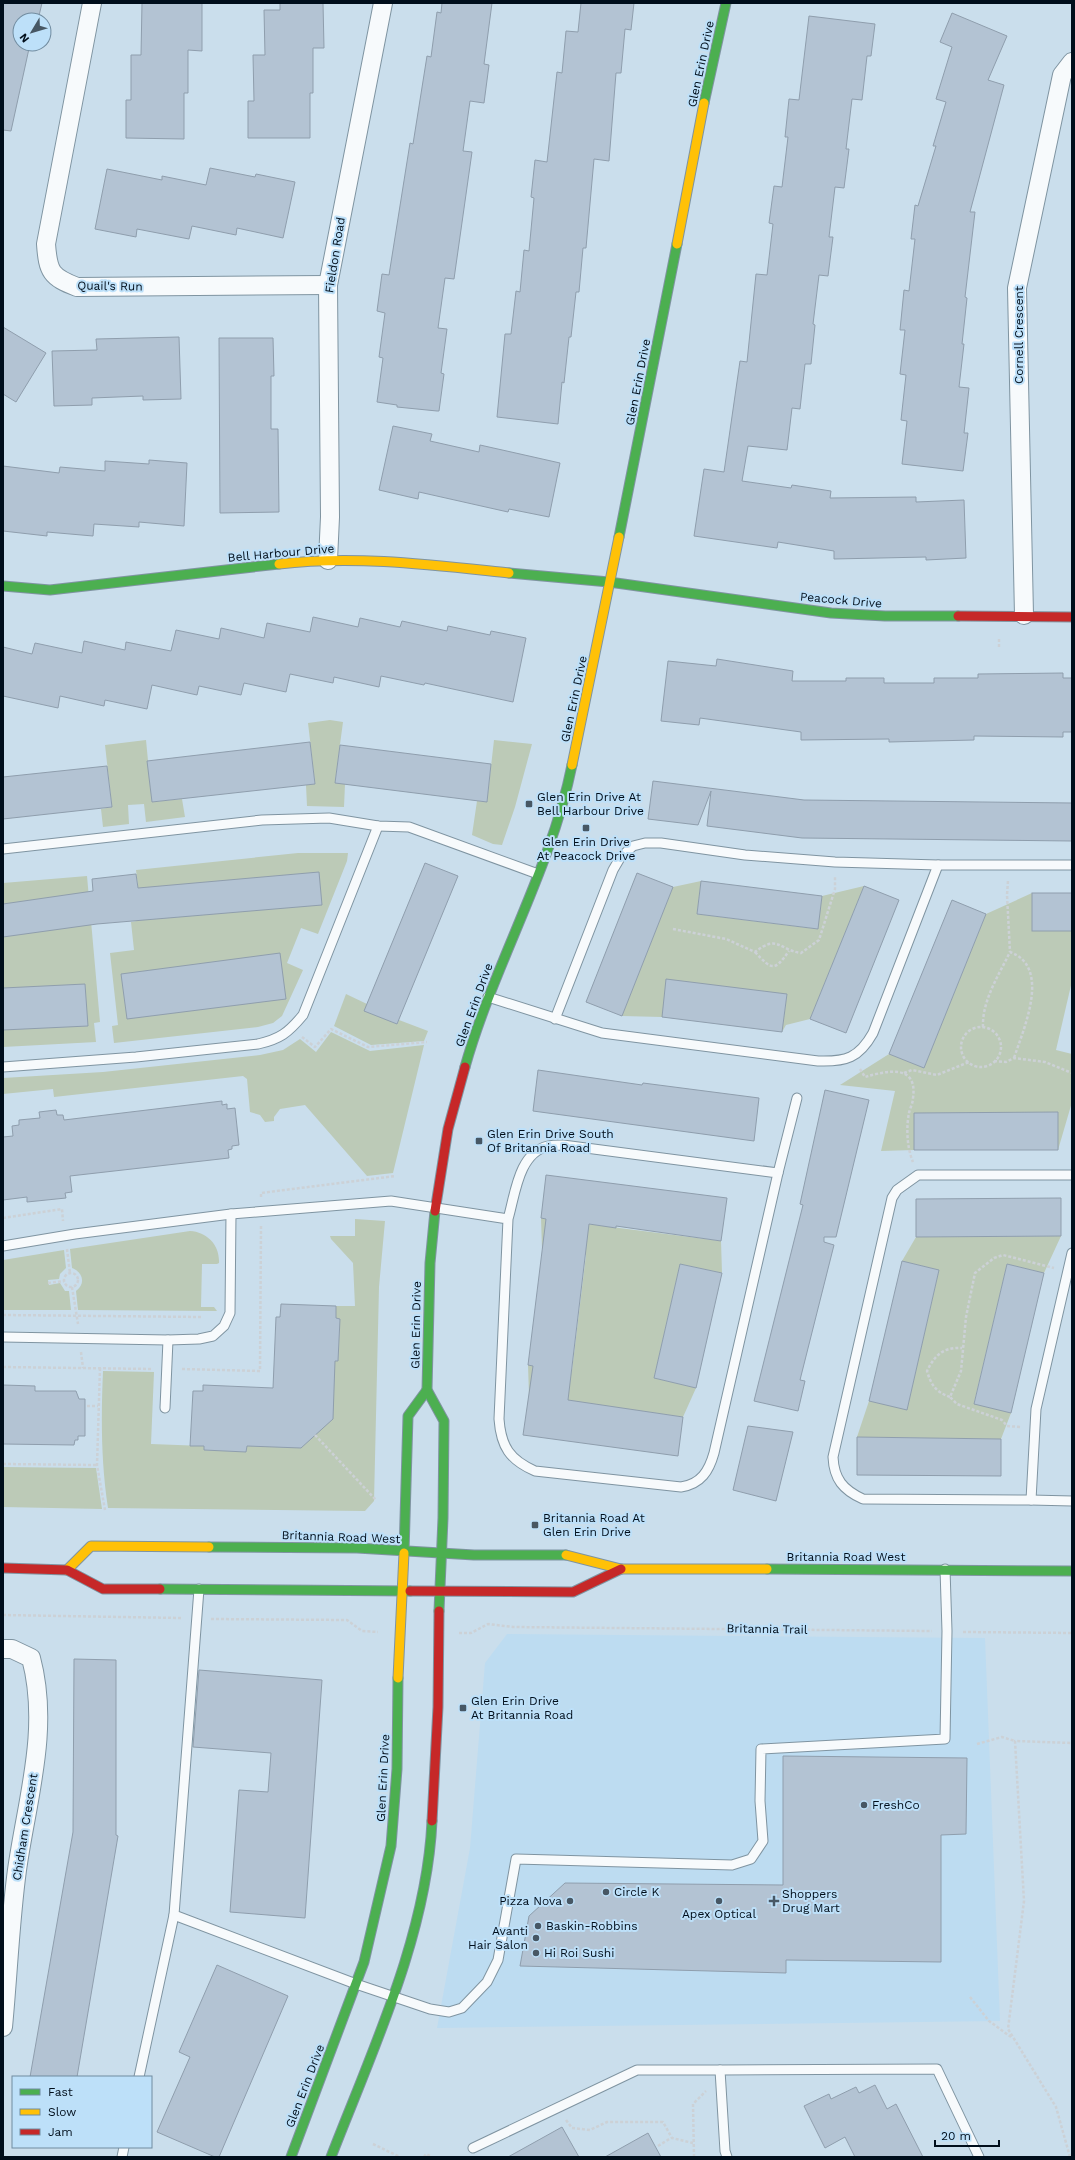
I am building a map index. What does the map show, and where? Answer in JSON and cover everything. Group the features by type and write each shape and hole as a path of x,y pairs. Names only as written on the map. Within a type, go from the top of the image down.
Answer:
{"street":[{"name":"Quail's Run","path":"92,3 46,244 47,264 58,280 76,287 328,285"},
{"name":"Fieldon Road","path":"328,560 330,517 328,285 383,3"},
{"name":"Glen Erin Drive","path":"291,2157 356,1984 373,1930 391,1846 398,1769 399,1632 404,1551 408,1416 427,1390 430,1263 435,1206 448,1129 469,1053 488,997 538,874 568,785 706,94 726,3"},
{"name":"Cornell Crescent","path":"1024,615 1017,288 1062,74 1072,62"},
{"name":"Bell Harbour Drive","path":"3,586 58,589 285,563 328,560 387,561 609,582"},
{"name":"Peacock Drive","path":"609,582 831,613 885,616 1024,615 1072,617"},
{"path":"331,2157 392,1996 411,1941 431,1850 438,1707 444,1421 427,1390"},
{"name":"Britannia Road West","path":"67,1570 91,1546 266,1546 442,1553 572,1555 621,1569 945,1569 1072,1571"},
{"name":"Britannia Road West","path":"3,1568 67,1570 103,1589 573,1592 621,1569"},
{"name":"Chidham Crescent","path":"3,1649 12,1649 31,1658 37,1682 39,1739 17,1871 3,2027"}],"lane":[{"path":"3,849 262,820 330,818 378,826 409,827 538,874"},
{"path":"3,1067 136,1057 258,1044 273,1041 292,1029 303,1015 378,826"},
{"path":"555,1019 613,870 620,858 633,846 645,843 661,843 745,855 835,862 938,865 1072,865"},
{"path":"488,997 602,1033 818,1062 834,1062 860,1053 873,1032 938,865"},
{"path":"778,1173 563,1145 547,1146 536,1152 527,1161 521,1172 508,1219 499,1420 500,1437 505,1446 520,1464 536,1472 668,1486 692,1485 704,1475 710,1465 714,1453 778,1173 797,1098"},
{"path":"1072,1175 918,1175 897,1190 892,1198 833,1457 837,1478 850,1493 863,1499 1072,1501"},
{"path":"3,1246 65,1236 231,1214 391,1201 435,1206 508,1219"},
{"path":"3,1337 168,1340 199,1339 213,1336 224,1326 230,1313 231,1214"},
{"path":"1031,1500 1036,1409 1072,1254"},
{"path":"165,1408 168,1340"},
{"path":"174,1915 356,1984 430,2009 449,2012 462,2008 488,1982 498,1960 516,1859 732,1865 751,1860 763,1840 760,1801 761,1749 945,1739 947,1631 945,1569"},
{"path":"139,2076 174,1915 199,1589"},
{"path":"473,2148 637,2070 720,2072 937,2068 979,2157"},
{"path":"720,2072 724,2151 727,2157"}],"path":[{"path":"999,636 999,647"},
{"path":"755,952 764,945 778,943 789,951 801,953 820,940 835,889 835,862"},
{"path":"983,1027 982,1016 988,998 1010,952 1007,895 1010,865"},
{"path":"673,929 726,939 755,952 769,966 775,967 780,964 789,951"},
{"path":"1010,952 1022,959 1029,970 1033,981 1029,1011 1014,1058"},
{"path":"983,1027 991,1030 997,1036 1000,1045 999,1054 994,1061 982,1067 969,1062 963,1056 961,1048 962,1039 967,1032 974,1028 983,1027"},
{"path":"292,1029 315,1047 330,1029 368,1048 427,1042"},
{"path":"851,1057 865,1077 894,1070 904,1073 910,1079 913,1089 913,1099 908,1114 909,1152 918,1175"},
{"path":"994,1061 1006,1062 1014,1058 1045,1062 1072,1073"},
{"path":"904,1073 912,1070 937,1075 969,1062"},
{"path":"3,1218 62,1209 70,1273"},
{"path":"950,1397 961,1371 966,1317 976,1273 994,1258 1003,1255 1068,1272"},
{"path":"70,1273 75,1274 78,1278 77,1284 72,1286 67,1286 64,1281 65,1276 70,1273"},
{"path":"48,1283 64,1281"},
{"path":"72,1286 80,1338"},
{"path":"3,1315 202,1317"},
{"path":"962,1348 948,1348 938,1353 927,1371 931,1384 939,1393 950,1397 957,1404 1002,1420 1007,1426 1035,1427"},
{"path":"100,1368 98,1406 98,1465 106,1510"},
{"path":"88,1406 98,1406"},
{"path":"315,1435 376,1500"},
{"path":"3,1464 98,1465"},
{"name":"Britannia Trail","path":"465,1633 471,1633 488,1624 513,1627 1072,1633"},
{"path":"977,1744 1002,1737 1015,1740 1072,1743"},
{"path":"1015,1740 1024,1901 1008,2030 1056,2107 1070,2157"},
{"path":"970,1997 989,2021 1013,2038"},
{"path":"694,2157 693,2104 720,2072"},
{"path":"556,2108 572,2128 590,2130 607,2122 663,2122 672,2138"},
{"path":"658,2146 672,2138 693,2143"},
{"path":"373,2144 400,2157"},
{"path":"424,2157 426,2154 432,2157"}],"shaded area":[{"path":"507,1634 985,1638 1000,2021 437,2028 470,1848 485,1663"}],"green space":[{"path":"330,720 343,722 335,782 345,784 344,807 307,806 306,785 315,783 308,723"},
{"path":"146,740 152,802 182,799 185,817 146,822 144,804 128,805 129,824 103,827 101,809 112,807 105,745"},
{"path":"494,740 532,744 515,807 502,845 493,844 472,835 477,801 487,802"},
{"path":"298,853 348,853 347,861 318,934 301,928 287,963 303,970 282,1016 273,1023 258,1027 114,1043 112,1026 118,1025 110,953 134,950 131,922 142,920 136,870"},
{"path":"87,876 100,1022 94,1023 96,1042 3,1047 3,883"},
{"path":"701,881 697,914 817,929 822,896 864,886 810,1019 786,1025 782,1032 787,994 662,1017 622,1016 673,887"},
{"path":"1032,893 1032,930 1072,931 1072,981 1056,1050 1072,1054 1072,1102 1058,1150 914,1113 914,1150 881,1151 895,1091 840,1085 889,1054 924,1068 986,914"},
{"path":"346,994 367,1004 365,1011 397,1024 399,1020 428,1031 424,1041 371,1045 334,1026"},
{"path":"331,1032 370,1051 424,1045 393,1173 367,1176 305,1105 280,1109 274,1117 274,1121 265,1122 260,1115 250,1112 247,1079 243,1076 54,1097 53,1089 3,1094 3,1078 103,1072 260,1055 283,1050 300,1039 316,1052"},
{"path":"541,1218 721,1241 722,1273 680,1264 654,1378 696,1388 683,1417 529,1395 528,1365 572,1370 586,1255 542,1249"},
{"path":"355,1219 385,1221 379,1287 374,1501 365,1511 108,1508 102,1440 103,1371 154,1372 151,1444 204,1446 204,1450 246,1452 247,1446 335,1361 338,1361 340,1319 336,1318 336,1306 355,1306 353,1263 330,1236 355,1236"},
{"path":"190,1231 207,1237 215,1245 219,1256 219,1263 217,1264 202,1264 201,1307 214,1307 217,1311 78,1310 76,1291 81,1285 82,1278 79,1272 72,1268 70,1249"},
{"path":"1061,1236 1044,1273 1007,1264 974,1403 1011,1413 1001,1439 857,1437 869,1401 907,1409 939,1270 902,1261 916,1237"},
{"path":"64,1250 66,1268 60,1274 59,1279 48,1280 49,1285 60,1283 65,1291 69,1291 71,1310 3,1310 3,1260"},
{"path":"3,1467 96,1468 102,1509 3,1507"}],"building":[{"path":"3,3 42,3 40,12 12,12 12,52 28,52 11,131 3,130"},
{"path":"142,3 202,3 202,51 188,50 188,93 184,93 184,139 126,138 126,100 131,100 131,55 141,55"},
{"path":"280,3 323,3 324,48 313,48 313,93 310,93 310,138 248,138 248,101 254,101 253,55 265,55 264,10 280,10"},
{"path":"442,3 492,3 484,64 489,65 484,103 470,101 463,151 472,152 454,279 445,278 438,328 447,329 441,373 444,374 439,411 437,411 397,407 397,405 377,402 383,358 379,357 385,313 377,311 382,274 389,275 410,143 413,144 427,56 431,57 437,12 441,13"},
{"path":"581,3 634,3 631,30 625,29 621,73 616,73 609,161 594,159 586,248 583,248 579,292 576,292 564,383 562,382 558,424 497,417 505,334 511,334 516,291 520,292 524,250 529,251 534,198 531,197 535,160 547,162 557,72 562,73 566,31 578,32"},
{"path":"952,13 1007,36 988,80 1004,85 970,212 975,212 965,297 967,298 962,344 964,344 959,387 969,388 964,433 968,433 963,471 902,464 907,421 901,420 906,375 900,374 905,330 900,330 904,290 909,291 915,239 911,239 915,205 918,206 936,146 933,146 946,102 936,99 952,47 940,42"},
{"path":"809,16 875,24 871,56 867,56 862,100 852,99 846,149 849,149 844,188 835,187 829,237 833,237 828,276 819,275 813,324 815,325 811,364 805,364 800,409 792,408 787,450 748,446 742,481 791,488 792,485 831,491 830,498 916,497 916,502 964,500 966,558 926,560 926,557 834,559 834,551 778,542 777,548 694,536 704,469 724,472 740,361 747,362 756,274 767,275 773,224 769,223 774,186 782,187 788,137 785,137 789,99 799,100"},
{"path":"210,168 255,177 256,174 295,182 283,238 237,228 236,235 192,226 189,239 137,229 136,237 95,229 107,169 162,180 162,176 206,185"},
{"path":"3,327 46,353 16,402 3,394"},
{"path":"179,337 181,399 143,400 143,396 92,398 92,405 54,406 52,351 97,350 96,339"},
{"path":"219,338 273,338 274,376 271,376 271,429 278,429 279,512 220,513"},
{"path":"393,426 432,434 430,441 479,452 480,445 560,463 549,517 509,509 508,512 419,492 418,499 379,490"},
{"path":"149,460 187,463 184,526 139,522 139,527 94,524 93,536 47,532 47,536 3,531 3,466 59,473 60,467 105,471 105,461 149,464"},
{"path":"313,617 358,627 360,618 400,627 402,621 447,631 448,626 490,635 491,631 526,638 513,702 425,683 424,685 381,676 379,687 334,677 333,683 290,674 286,692 244,683 241,695 199,686 197,695 152,685 147,709 105,700 104,706 60,696 58,708 3,696 3,647 32,654 35,643 82,653 84,641 125,650 126,642 171,651 176,630 219,639 221,628 264,638 267,623 310,632"},
{"path":"717,659 793,671 792,681 846,681 846,678 884,678 884,683 934,683 934,678 978,678 978,674 1063,673 1063,678 1072,678 1072,732 1063,732 1063,737 974,736 974,740 889,742 889,739 801,740 801,732 700,718 699,725 661,721 668,661 716,666"},
{"path":"310,742 315,784 152,802 147,761"},
{"path":"340,745 491,764 487,802 335,783"},
{"path":"107,766 112,807 3,819 3,777"},
{"path":"653,781 804,800 1072,803 1072,841 802,838 707,826 711,791 698,825 648,819"},
{"path":"425,863 458,876 397,1024 364,1011"},
{"path":"319,872 322,905 97,924 3,937 3,904 93,891 92,879 136,874 138,888"},
{"path":"637,873 673,887 622,1016 586,1002"},
{"path":"701,881 822,896 818,929 697,914"},
{"path":"864,886 899,900 846,1033 810,1019"},
{"path":"1032,893 1072,893 1072,931 1032,931"},
{"path":"952,900 986,914 924,1068 889,1054"},
{"path":"280,953 286,999 127,1019 121,974"},
{"path":"666,979 787,994 782,1032 662,1017"},
{"path":"85,984 88,1026 3,1030 3,988"},
{"path":"538,1070 642,1085 643,1083 759,1098 754,1141 533,1111"},
{"path":"825,1090 869,1100 836,1237 824,1237 824,1242 834,1245 800,1380 805,1381 798,1411 754,1401 803,1205 800,1204"},
{"path":"222,1101 222,1105 227,1104 227,1109 235,1108 239,1145 232,1146 232,1149 228,1150 229,1158 70,1176 72,1192 65,1193 66,1198 27,1202 27,1197 3,1200 3,1137 13,1136 12,1126 19,1125 19,1120 40,1118 39,1112 56,1110 57,1115 63,1115 64,1120"},
{"path":"1058,1112 1058,1150 914,1150 914,1113"},
{"path":"546,1175 727,1198 721,1241 616,1226 616,1228 589,1224 568,1400 683,1417 678,1456 523,1435 533,1366 528,1365 546,1219 541,1218"},
{"path":"1061,1198 1061,1236 916,1237 916,1199"},
{"path":"902,1261 939,1270 907,1410 869,1401"},
{"path":"680,1264 722,1273 696,1388 654,1378"},
{"path":"1007,1264 1044,1273 1011,1413 974,1404"},
{"path":"281,1304 336,1306 336,1318 340,1319 338,1361 335,1361 333,1419 301,1448 247,1446 246,1452 204,1450 204,1446 190,1446 193,1391 203,1391 203,1385 273,1388 276,1317 280,1317"},
{"path":"3,1385 35,1386 35,1391 76,1391 79,1399 85,1399 85,1436 78,1436 78,1440 75,1440 74,1445 3,1444"},
{"path":"748,1426 793,1432 776,1501 733,1490"},
{"path":"857,1437 1001,1439 1001,1476 857,1475"},
{"path":"74,1659 116,1660 116,1835 118,1836 77,2076 30,2076 73,1832"},
{"path":"199,1670 322,1680 305,1918 230,1912 239,1790 268,1792 271,1753 193,1747"},
{"path":"783,1756 967,1758 966,1834 941,1835 941,1962 786,1960 786,1973 520,1966 529,1916 565,1883 783,1885"},
{"path":"217,1965 288,1996 219,2157 215,2157 157,2132 190,2057 179,2052"},
{"path":"875,2085 887,2109 896,2104 923,2157 855,2157 845,2137 825,2148 804,2106 829,2094 831,2099 856,2087 859,2093"},
{"path":"562,2127 579,2157 508,2157"},
{"path":"648,2133 661,2157 605,2157"}],"traffic: fast":[{"path":"704,103 726,3"},
{"path":"619,537 677,244"},
{"path":"3,586 50,590 279,564"},
{"path":"509,573 609,582 831,613 885,616 958,616"},
{"path":"465,1067 491,991 537,880 563,804 572,765"},
{"path":"435,1211 430,1263 427,1390 444,1421 443,1518 439,1611"},
{"path":"404,1553 408,1416 427,1390"},
{"path":"209,1547 357,1548 474,1555 566,1555"},
{"path":"767,1569 1072,1571"},
{"path":"160,1589 410,1591"},
{"path":"291,2157 364,1962 391,1846 397,1769 398,1678"},
{"path":"331,2157 380,2034 409,1949 420,1907 428,1864 432,1821"}],"traffic: slow":[{"path":"677,244 704,103"},
{"path":"572,765 619,537"},
{"path":"279,564 337,560 394,562 509,573"},
{"path":"67,1570 91,1546 209,1547"},
{"path":"398,1678 404,1553"},
{"path":"566,1555 621,1569 767,1569"}],"traffic: jam":[{"path":"958,616 1072,617"},
{"path":"435,1211 448,1129 465,1067"},
{"path":"3,1568 67,1570 103,1589 160,1589"},
{"path":"410,1591 573,1592 621,1569"},
{"path":"432,1821 438,1707 439,1611"}],"place":[{"name":"Glen Erin Drive At Bell Harbour Drive","path":"529,804"},
{"name":"Glen Erin Drive At Peacock Drive","path":"586,828"},
{"name":"Glen Erin Drive South Of Britannia Road","path":"479,1141"},
{"name":"Britannia Road At Glen Erin Drive","path":"535,1525"},
{"name":"Glen Erin Drive At Britannia Road","path":"463,1708"},
{"name":"FreshCo","path":"864,1805"},
{"name":"Circle K","path":"606,1892"},
{"name":"Pizza Nova","path":"570,1901"},
{"name":"Apex Optical","path":"719,1901"},
{"name":"Shoppers Drug Mart","path":"774,1901"},
{"name":"Baskin-Robbins","path":"538,1926"},
{"name":"Avanti Hair Salon","path":"536,1938"},
{"name":"Hi Roi Sushi","path":"536,1953"}]}
